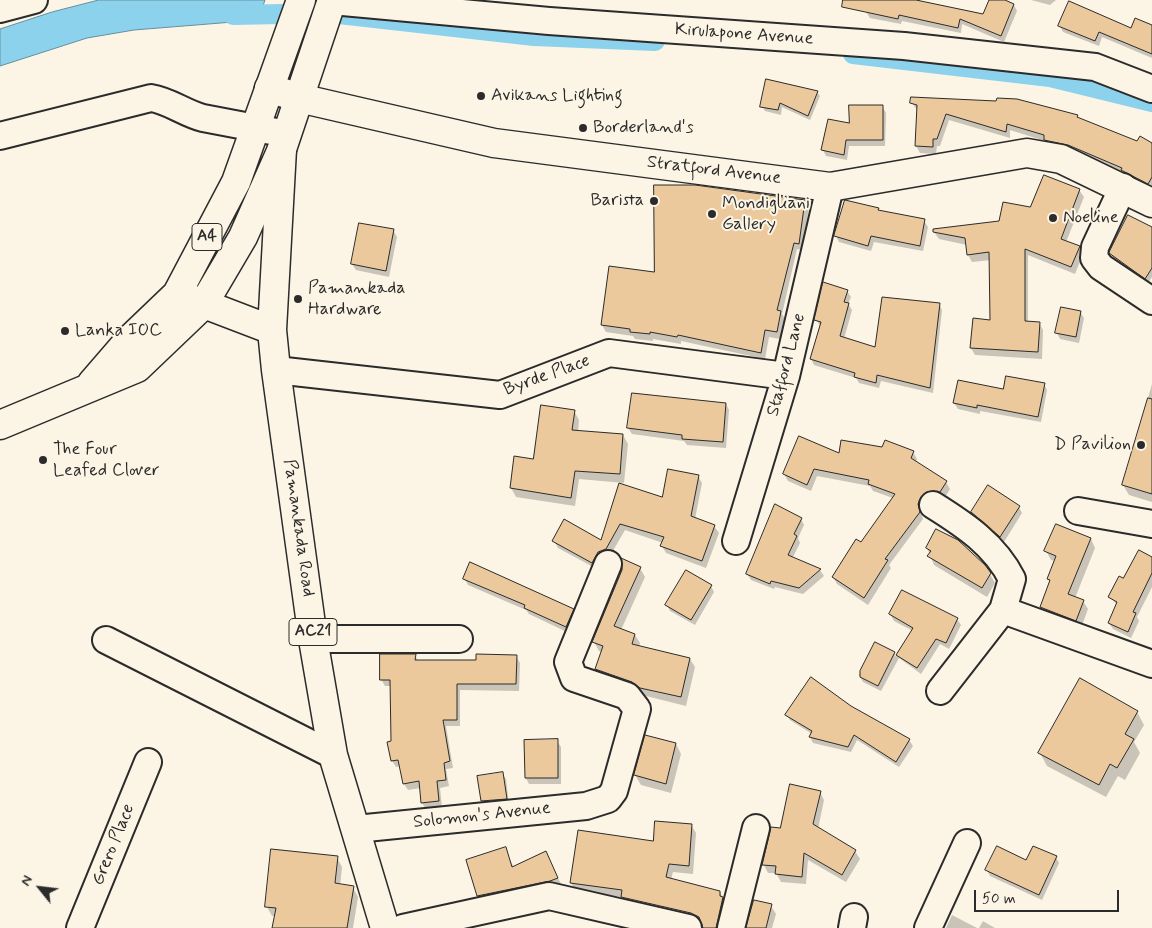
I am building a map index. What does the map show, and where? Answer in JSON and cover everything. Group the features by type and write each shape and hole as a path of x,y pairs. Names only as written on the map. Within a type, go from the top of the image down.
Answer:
{"main road":[{"name":"A4","path":"89,386 130,339 178,294 236,182 300,0"},
{"name":"A4","path":"0,426 74,396 89,386 137,368 203,304 243,237 284,141 332,0"},
{"name":"Stratford Avenue","path":"269,88 299,98 494,142 830,186 1027,153 1062,159 1152,202"},
{"name":"Pamankada Road","path":"284,141 272,330 276,370 314,639 333,755 385,928"},
{"path":"178,294 272,330"}],"street":[{"path":"0,9 34,0"},
{"name":"Kirulapone Avenue","path":"332,0 549,21 904,46 1095,67 1152,89"},
{"path":"0,136 151,98 164,100 192,115 255,127 284,141"},
{"name":"Stafford Lane","path":"736,541 786,376 830,186"},
{"path":"1123,187 1095,247 1094,258 1101,267 1152,301"},
{"name":"Byrde Place","path":"276,370 500,395 609,353 786,376"},
{"path":"933,505 972,529 1006,568 1012,579 1003,610 940,691"},
{"path":"1078,511 1152,524"},
{"name":"Solomon's Avenue","path":"356,829 586,806 608,799 614,791 637,709 627,696 574,678 568,662 608,564"},
{"path":"1003,610 1152,664"},
{"path":"314,639 459,639"},
{"path":"106,640 333,755"},
{"name":"Grero Place","path":"80,928 148,762"},
{"path":"731,928 756,828"},
{"path":"928,928 967,843"},
{"path":"403,928 549,896 688,928"}],"water":[{"path":"99,0 265,0 258,20 134,30 87,38 0,66 0,29 52,12"}],"building":[{"path":"843,0 916,0 983,14 989,0 1005,0 1014,4 1001,36 960,19 958,28 899,15 898,19 842,7"},
{"path":"1069,1 1131,28 1135,18 1152,25 1152,54 1099,32 1095,41 1058,26"},
{"path":"766,79 818,91 808,116 780,103 778,110 760,107"},
{"path":"911,97 996,101 997,98 1017,99 1078,115 1077,117 1137,141 1140,136 1152,143 1152,177 1148,184 1121,170 1122,168 1068,145 1044,140 1044,135 1007,124 1006,132 946,114 937,139 933,139 933,147 915,146 917,105 910,103"},
{"path":"849,105 883,105 883,140 846,140 844,155 821,150 828,119 849,123"},
{"path":"1044,175 1080,189 1061,239 1080,246 1071,267 1025,249 1025,321 1040,322 1038,352 970,348 973,318 990,320 989,252 967,255 965,238 933,232 933,229 999,221 1003,202 1030,207"},
{"path":"654,185 695,185 805,200 799,244 794,243 777,310 781,311 777,332 765,330 761,353 678,335 677,337 650,332 650,334 630,332 630,329 601,325 609,266 654,272"},
{"path":"845,200 879,208 878,210 925,219 920,246 871,236 868,246 834,236"},
{"path":"1128,215 1152,227 1152,268 1145,279 1109,253"},
{"path":"359,223 394,229 386,271 351,264"},
{"path":"823,282 848,290 844,302 849,303 840,336 875,347 882,297 940,303 930,388 877,375 876,383 854,377 855,373 810,359 821,322 814,320"},
{"path":"1061,307 1081,311 1076,337 1055,333"},
{"path":"1006,376 1045,383 1038,417 977,405 977,408 953,403 958,380 1003,389"},
{"path":"632,393 726,403 723,442 682,439 682,435 627,428"},
{"name":"D Pavilion","path":"1148,398 1152,399 1152,494 1122,485"},
{"path":"541,405 575,410 572,430 623,434 620,474 575,471 571,498 510,488 514,456 533,459"},
{"path":"799,436 839,453 841,440 882,447 885,440 914,451 911,458 947,481 940,492 926,492 921,497 918,504 920,512 885,559 888,560 864,598 832,577 856,539 861,542 895,494 868,484 869,480 814,469 807,485 783,474"},
{"path":"668,469 699,475 691,516 715,525 702,561 660,546 664,537 620,524 606,549 598,552 592,563 552,541 564,519 601,540 619,483 662,497"},
{"path":"988,485 1020,506 1000,537 971,512"},
{"path":"775,504 802,518 794,534 797,536 788,555 821,569 799,588 771,581 770,584 746,574"},
{"path":"1056,524 1091,538 1068,594 1084,600 1076,621 1040,607 1050,580 1047,579 1056,556 1044,551"},
{"path":"936,529 958,540 985,565 991,573 982,588 927,556 931,551 926,548"},
{"path":"1139,550 1152,557 1152,573 1133,612 1136,613 1128,632 1108,623 1117,602 1108,597 1119,576 1123,578"},
{"path":"621,558 641,567 614,626 635,634 632,644 690,658 681,697 640,688 632,682 595,669 603,646 592,642 622,570"},
{"path":"470,562 574,609 566,627 524,608 525,605 463,579"},
{"path":"686,570 712,585 691,620 665,605"},
{"path":"902,590 958,618 946,643 936,639 917,668 896,655 913,628 889,614"},
{"path":"875,642 895,652 878,686 860,677 860,671"},
{"path":"380,654 416,654 415,660 476,660 476,654 517,655 516,684 457,684 457,720 443,720 450,761 444,763 446,780 437,781 439,801 421,803 419,781 403,784 398,760 391,761 387,742 391,741 390,680 380,680"},
{"path":"811,677 851,706 910,739 896,762 854,735 848,747 809,737 812,731 785,715"},
{"path":"1080,678 1138,711 1125,734 1134,739 1117,768 1110,764 1099,785 1038,753"},
{"path":"645,735 676,743 666,784 634,775"},
{"path":"558,739 558,778 525,778 524,740"},
{"path":"503,772 507,799 481,801 477,776"},
{"path":"790,784 821,791 813,824 856,850 842,875 804,853 802,877 775,874 776,866 762,865 771,827 780,828"},
{"path":"655,821 692,824 689,866 669,864 666,877 720,891 720,896 723,897 716,928 703,928 699,917 691,913 621,897 622,890 570,883 578,830 653,841"},
{"path":"997,846 1026,860 1033,846 1057,856 1039,895 985,870"},
{"path":"506,847 512,867 546,851 558,878 477,896 466,860"},
{"path":"271,849 338,856 335,883 354,886 347,928 272,928 276,908 265,907"},
{"path":"754,900 772,904 766,928 746,928"}],"waterway":[{"path":"233,15 330,13 534,36 655,41"},
{"path":"853,54 1050,77 1152,102"}],"place":[{"name":"Avikans Lighting","path":"481,96"},
{"name":"Borderland's","path":"583,128"},
{"name":"Barista","path":"654,201"},
{"name":"Mondigliani Gallery","path":"712,214"},
{"name":"Noeline","path":"1053,218"},
{"name":"Pamankada Hardware","path":"298,299"},
{"name":"Lanka IOC","path":"65,331"},
{"name":"D Pavilion","path":"1141,445"},
{"name":"The Four Leafed Clover","path":"43,460"}]}
